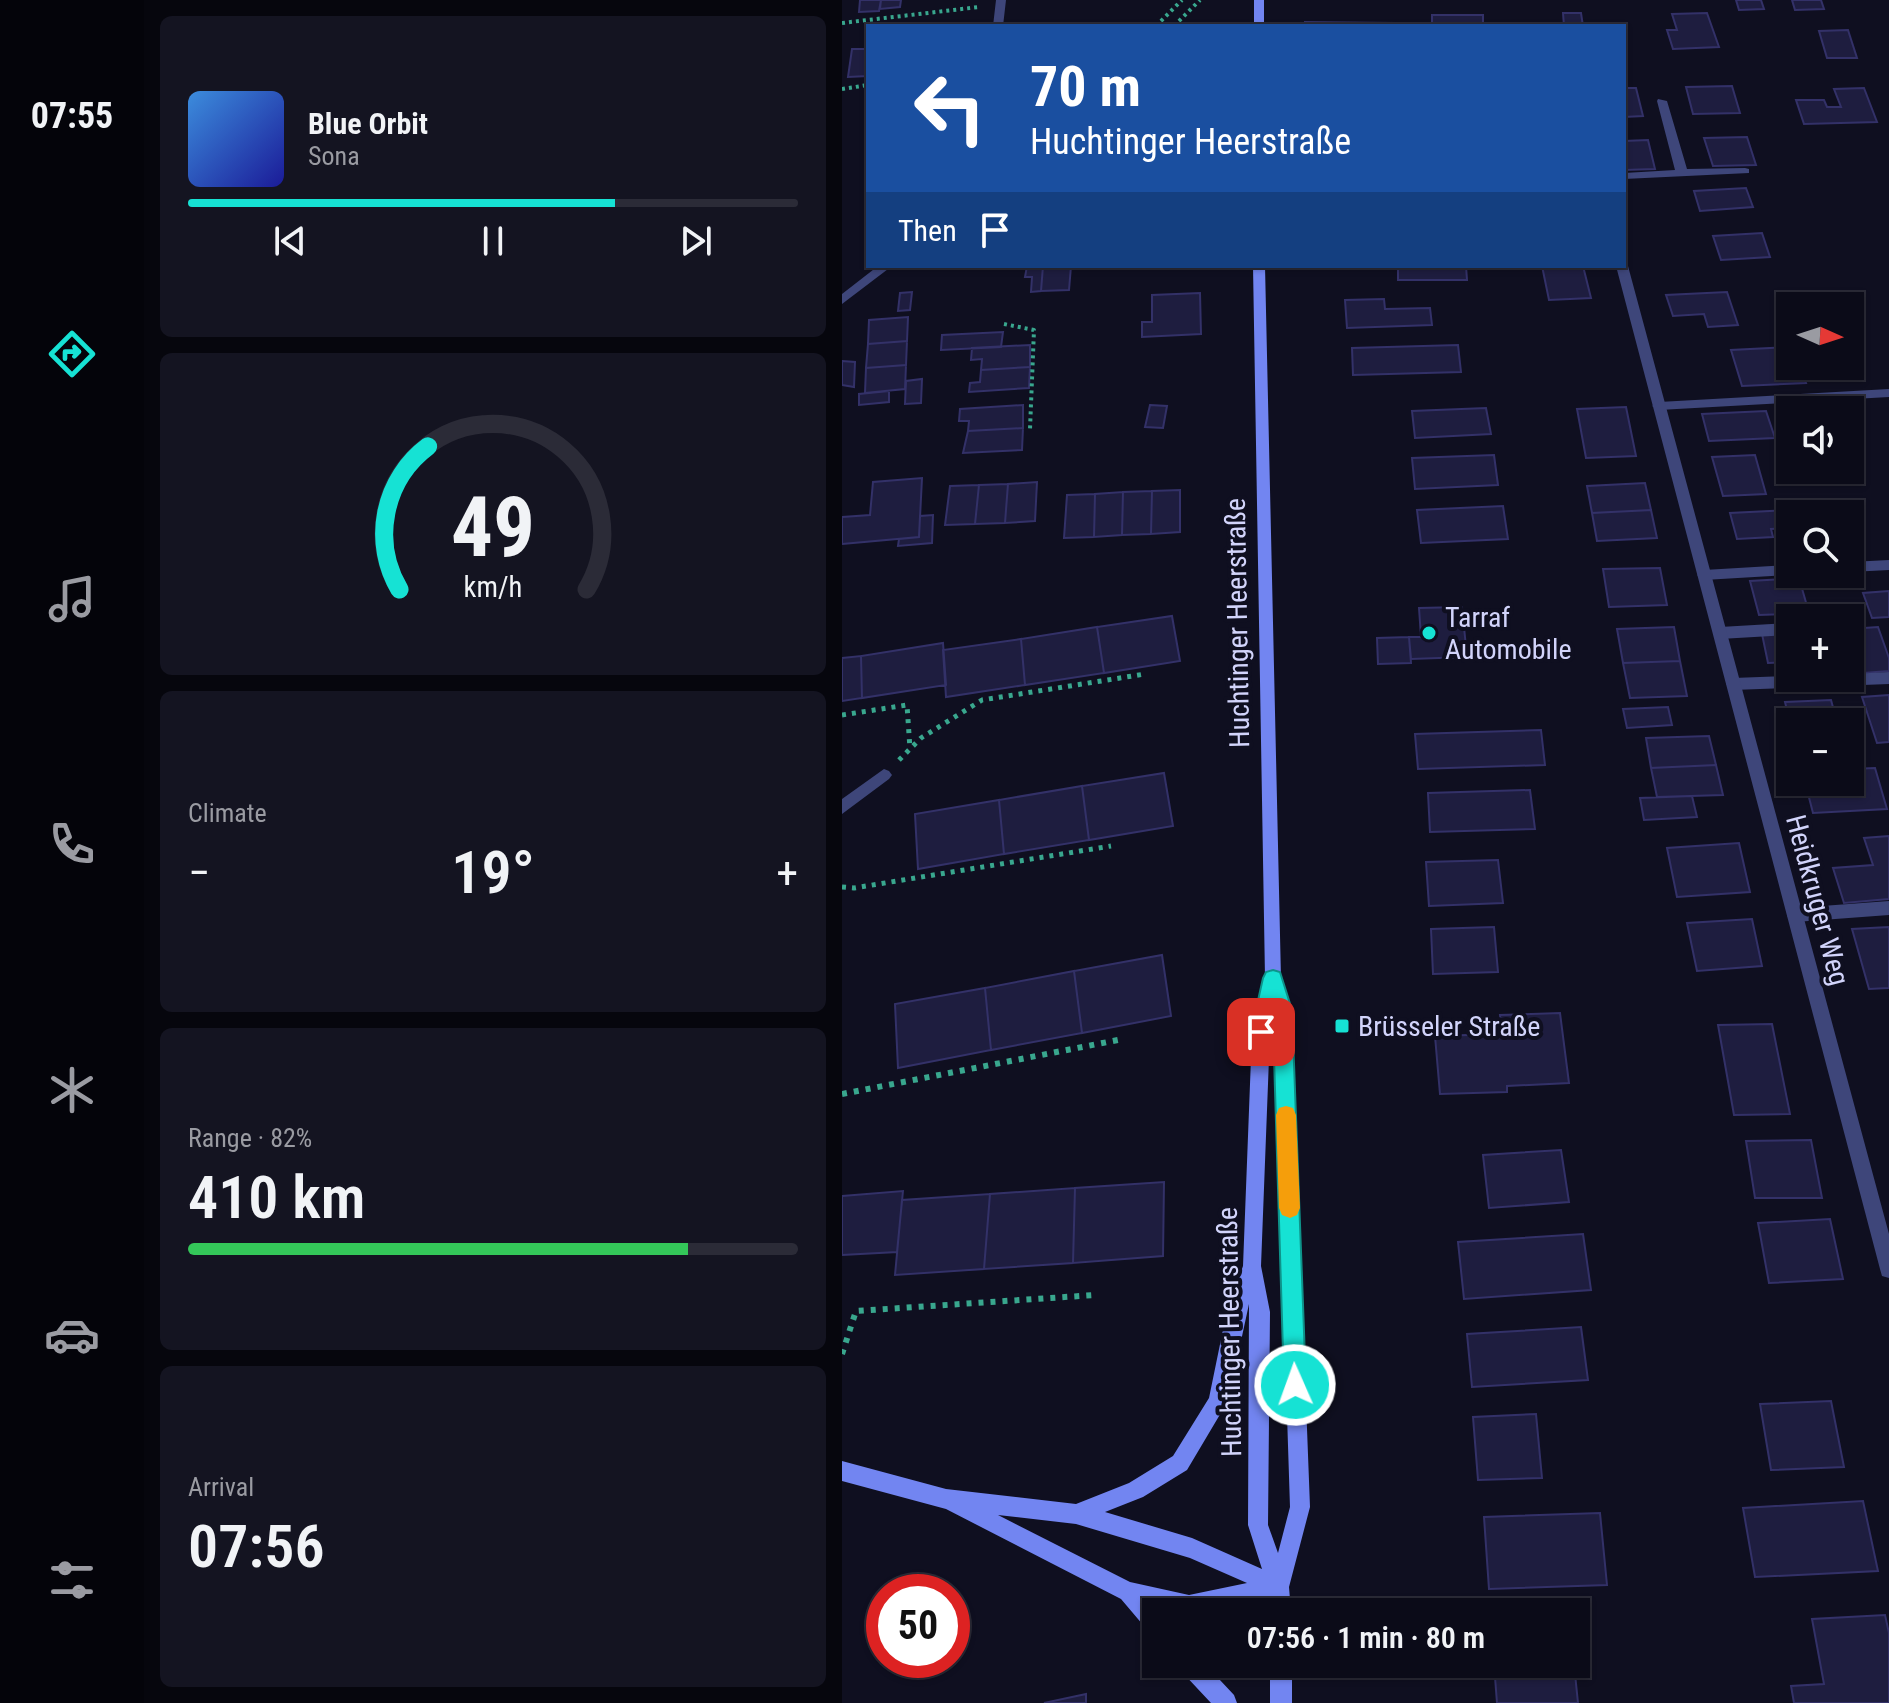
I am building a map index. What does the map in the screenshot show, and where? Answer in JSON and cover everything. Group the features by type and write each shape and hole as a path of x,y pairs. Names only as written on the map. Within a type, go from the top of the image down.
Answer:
{"main road":[{"path":"1259,0 1259,24"},
{"name":"Huchtinger Heerstraße","path":"1259,268 1273,978 1261,1032 1252,1266 1260,1312 1258,1525 1279,1587 1279,1598"},
{"name":"Huchtinger Heerstraße","path":"1273,978 1282,1010 1300,1507 1279,1587"},
{"path":"1076,1514 1136,1490 1180,1463 1218,1401 1236,1315 1252,1266"},
{"path":"842,1471 946,1499 1076,1514 1192,1548 1279,1587"},
{"path":"946,1499 1128,1592 1189,1606 1279,1587"},
{"path":"1128,1592 1142,1608"},
{"path":"1203,1678 1226,1703"},
{"path":"1281,1678 1281,1703"}],"street":[{"path":"998,24 1000,2"},
{"path":"1662,101 1682,173"},
{"path":"1626,176 1745,171"},
{"path":"842,300 883,268"},
{"name":"Heidkruger Weg","path":"1623,268 1889,1269"},
{"path":"1659,406 1889,393"},
{"path":"1864,566 1889,565"},
{"path":"1704,575 1776,571"},
{"path":"1720,633 1776,630"},
{"path":"1733,684 1889,678"},
{"path":"842,808 884,775"},
{"path":"1795,915 1889,908"}],"path":[{"path":"1158,24 1182,0"},
{"path":"1176,24 1200,0"},
{"path":"842,23 1000,2"},
{"path":"842,89 866,85"},
{"path":"1004,324 1034,330 1030,429"},
{"path":"884,775 921,738 982,700 1145,674"},
{"path":"842,715 907,705 910,749"},
{"path":"842,887 854,888 1111,846"},
{"path":"842,1094 1118,1040"},
{"path":"842,1354 856,1311 1095,1295"}],"building":[{"path":"860,0 881,0 879,11 859,12"},
{"path":"881,0 901,0 900,7 880,9"},
{"path":"1736,0 1761,0 1764,9 1739,10"},
{"path":"1792,0 1821,0 1824,9 1795,10"},
{"path":"1563,13 1581,13 1583,24 1564,24"},
{"path":"1707,13 1719,47 1673,49 1667,30 1677,30 1672,14"},
{"path":"1432,15 1483,15 1483,24 1432,24"},
{"path":"1305,22 1396,23 1396,24"},
{"path":"1848,30 1857,58 1827,58 1819,31"},
{"path":"852,49 866,49 866,76 848,77"},
{"path":"1732,86 1740,113 1693,114 1686,87"},
{"path":"1626,88 1636,88 1643,116 1626,117"},
{"path":"1864,88 1877,122 1804,124 1796,100 1824,100 1827,107 1841,107 1834,89"},
{"path":"1747,137 1756,165 1713,166 1704,138"},
{"path":"1648,140 1655,169 1626,170 1626,141"},
{"path":"1746,188 1753,207 1700,211 1694,191"},
{"path":"1762,233 1770,257 1721,260 1713,236"},
{"path":"1027,268 1043,268 1041,291 1031,292 1032,277 1025,277"},
{"path":"1043,268 1071,268 1069,290 1041,291"},
{"path":"1398,268 1466,268 1467,280 1398,280"},
{"path":"1542,268 1584,268 1591,298 1549,300"},
{"path":"912,292 910,310 898,311 900,293"},
{"path":"1727,292 1738,325 1708,327 1704,314 1673,316 1666,295"},
{"path":"1200,293 1201,334 1142,337 1142,322 1152,322 1152,295"},
{"path":"1384,299 1385,309 1430,308 1432,325 1347,328 1345,300"},
{"path":"908,317 907,341 868,344 869,320"},
{"path":"1003,332 1001,347 941,350 942,335"},
{"path":"907,341 906,365 866,368 868,344"},
{"path":"1030,345 1030,367 981,370 982,359 971,360 972,348"},
{"path":"1458,345 1461,372 1353,375 1352,348"},
{"path":"1776,348 1776,380 1805,380 1806,383 1742,386 1731,350"},
{"path":"842,361 855,362 854,387 842,385"},
{"path":"906,365 905,389 865,393 866,368"},
{"path":"1030,367 1029,388 969,392 970,383 980,382 981,370"},
{"path":"922,379 921,403 905,404 906,381"},
{"path":"889,391 889,402 859,405 859,394"},
{"path":"1023,405 1023,428 968,431 969,421 959,421 960,409"},
{"path":"1150,405 1167,406 1163,428 1145,427"},
{"path":"1626,407 1636,456 1586,458 1577,409"},
{"path":"1486,408 1491,434 1415,438 1412,411"},
{"path":"1766,411 1775,438 1709,441 1702,414"},
{"path":"1023,428 1022,450 963,453 968,431"},
{"path":"1494,455 1498,485 1415,489 1412,458"},
{"path":"1755,455 1766,494 1723,496 1712,457"},
{"path":"922,478 919,537 842,544 842,517 870,515 873,482"},
{"path":"1037,482 1035,521 1005,523 1008,484"},
{"path":"1645,483 1651,510 1592,513 1587,486"},
{"path":"1008,484 1005,523 975,524 979,485"},
{"path":"979,485 975,524 945,525 950,486"},
{"path":"1180,490 1180,532 1151,534 1152,491"},
{"path":"1152,491 1151,534 1122,535 1123,492"},
{"path":"1123,492 1122,535 1094,537 1095,494"},
{"path":"1095,494 1094,537 1064,538 1067,495"},
{"path":"1503,506 1508,539 1421,543 1417,510"},
{"path":"1651,510 1657,538 1597,541 1592,513"},
{"path":"1776,511 1776,529 1771,529 1773,537 1737,539 1730,513"},
{"path":"933,515 932,543 898,546 899,539 919,537 920,516"},
{"path":"1660,568 1667,605 1609,607 1603,569"},
{"path":"1776,579 1776,588 1802,588 1806,604 1776,604 1776,614 1759,615 1750,581"},
{"path":"1889,591 1889,617 1872,618 1863,593"},
{"path":"1462,607 1467,657 1411,659 1409,637 1421,637 1419,608"},
{"path":"1172,616 1180,661 1104,673 1097,627"},
{"path":"1097,627 1104,673 1025,685 1021,639"},
{"path":"1674,627 1680,661 1623,663 1617,629"},
{"path":"1878,627 1889,658 1889,671 1864,673 1864,628"},
{"path":"1762,634 1776,634 1776,663 1768,663"},
{"path":"1409,637 1411,663 1378,664 1377,638"},
{"path":"1021,639 1025,685 946,697 943,650"},
{"path":"943,643 946,685 862,698 861,656"},
{"path":"861,656 862,698 842,701 842,658"},
{"path":"1680,661 1687,696 1630,698 1623,663"},
{"path":"1889,695 1889,742 1877,743 1862,697"},
{"path":"1831,700 1833,708 1786,708 1785,702"},
{"path":"1668,707 1672,725 1627,728 1623,709"},
{"path":"1541,730 1545,765 1418,769 1415,734"},
{"path":"1709,736 1716,765 1651,768 1646,738"},
{"path":"1716,765 1723,795 1657,797 1651,768"},
{"path":"1864,768 1875,768 1887,809 1813,813 1809,796 1864,796"},
{"path":"1164,773 1173,826 1089,840 1082,786"},
{"path":"1082,786 1089,840 1004,854 999,800"},
{"path":"1530,790 1535,829 1430,832 1428,793"},
{"path":"1692,796 1697,817 1644,820 1640,798"},
{"path":"999,800 1004,854 918,869 915,814"},
{"path":"1889,836 1889,899 1844,903 1833,868 1873,865 1864,838"},
{"path":"1739,843 1750,892 1677,897 1667,848"},
{"path":"1498,860 1503,903 1429,906 1426,862"},
{"path":"1752,919 1762,966 1697,971 1687,923"},
{"path":"1494,927 1498,972 1433,974 1431,929"},
{"path":"1889,927 1889,988 1869,989 1852,929"},
{"path":"1162,955 1171,1016 1082,1033 1074,971"},
{"path":"1074,971 1082,1033 991,1050 985,988"},
{"path":"985,988 991,1050 898,1068 895,1004"},
{"path":"1560,1013 1569,1083 1507,1086 1507,1092 1440,1094 1435,1036 1502,1034 1500,1015"},
{"path":"1772,1024 1790,1114 1734,1115 1718,1025"},
{"path":"1811,1140 1822,1198 1755,1198 1746,1141"},
{"path":"1561,1150 1569,1202 1489,1208 1483,1155"},
{"path":"1164,1182 1163,1256 1073,1263 1075,1188"},
{"path":"1075,1188 1073,1263 984,1269 990,1194"},
{"path":"903,1191 897,1252 842,1255 842,1196"},
{"path":"990,1194 984,1269 895,1275 902,1200"},
{"path":"1830,1219 1843,1279 1769,1283 1758,1223"},
{"path":"1583,1234 1591,1290 1464,1299 1458,1242"},
{"path":"1581,1327 1588,1380 1472,1387 1467,1334"},
{"path":"1831,1401 1844,1467 1771,1470 1760,1404"},
{"path":"1536,1414 1542,1478 1478,1480 1473,1417"},
{"path":"1863,1501 1878,1571 1755,1577 1743,1508"},
{"path":"1600,1513 1607,1585 1489,1589 1484,1517"},
{"path":"1885,1615 1889,1633 1889,1703 1794,1703 1791,1686 1824,1684 1812,1619"},
{"path":"1495,1678 1575,1678 1578,1703 1497,1703"},
{"path":"1086,1694 1086,1703 1044,1703"}],"slow traffic":[{"path":"1286,1115 1290,1208"}],"place":[{"name":"Tarraf Automobile","path":"1429,633"},
{"name":"Brüsseler Straße","path":"1342,1026"}],"route":[{"path":"1261,1032 1273,978 1282,1010 1295,1385"}]}
